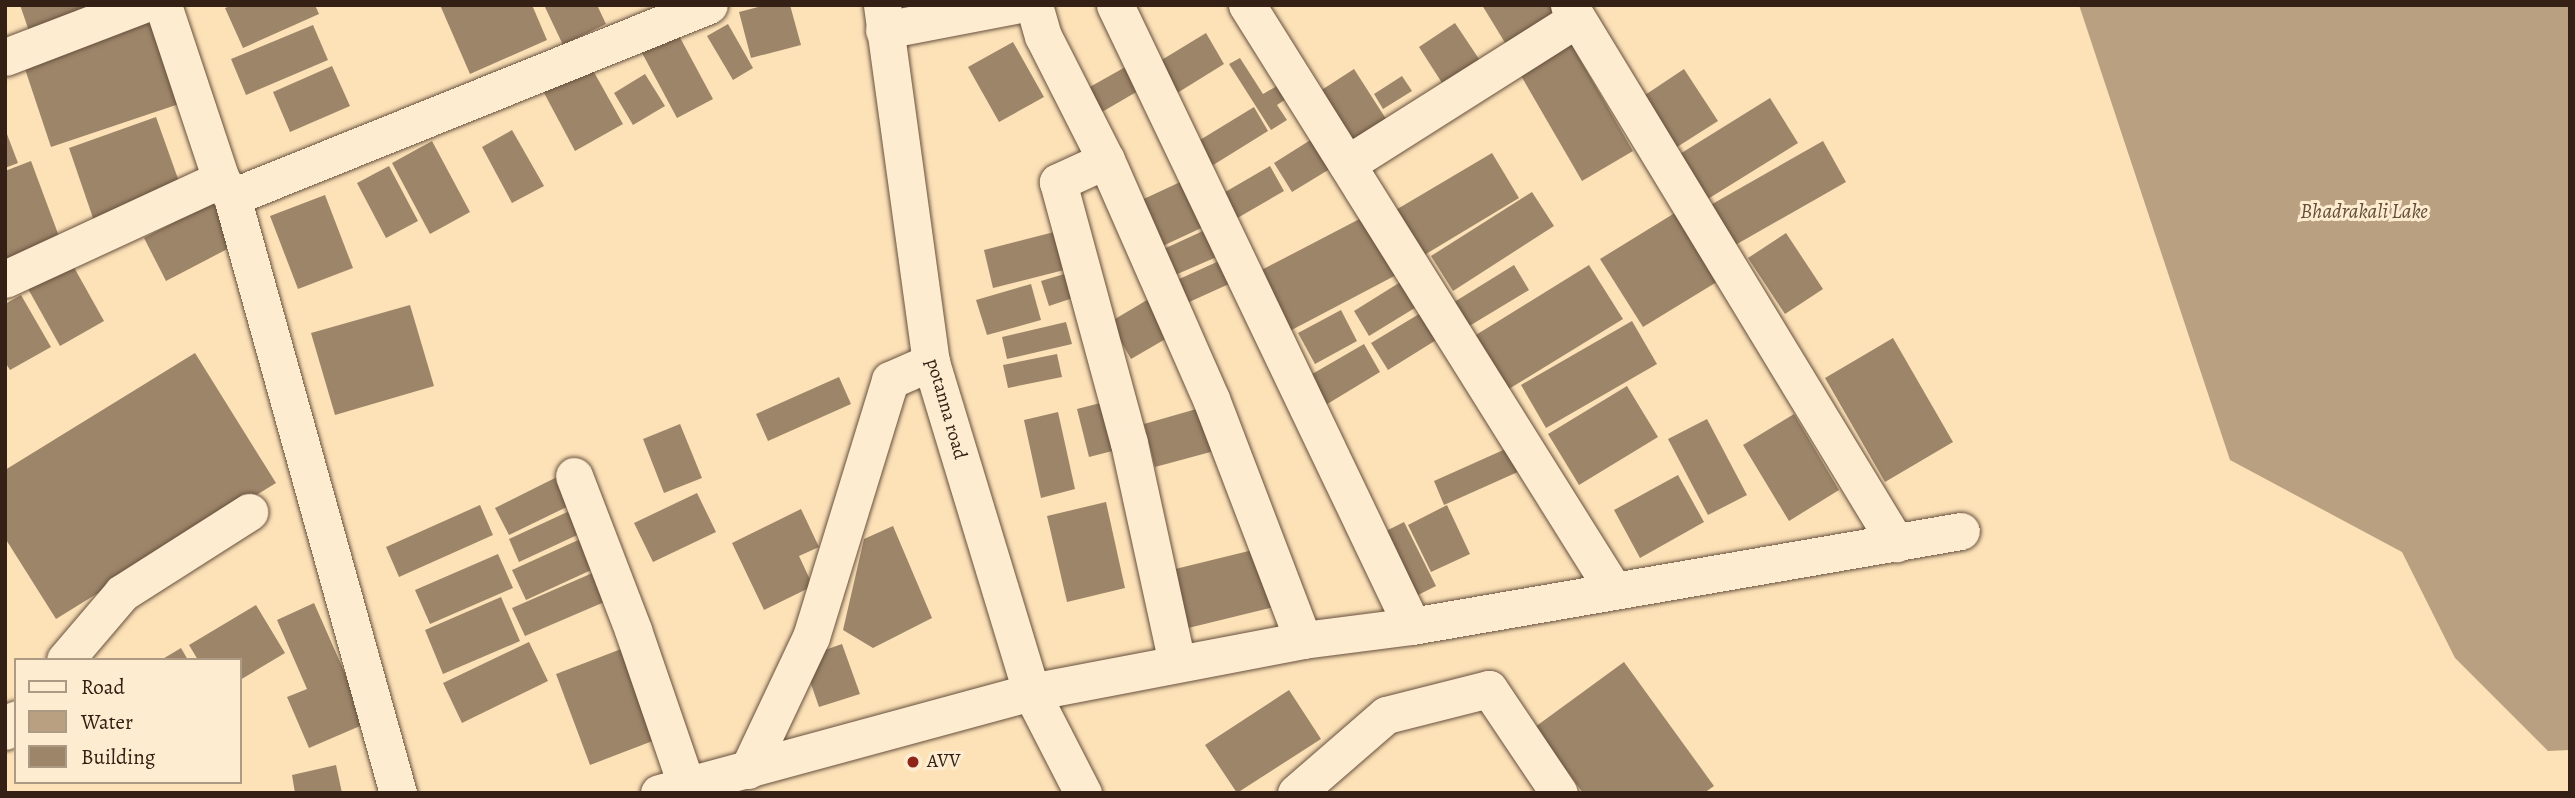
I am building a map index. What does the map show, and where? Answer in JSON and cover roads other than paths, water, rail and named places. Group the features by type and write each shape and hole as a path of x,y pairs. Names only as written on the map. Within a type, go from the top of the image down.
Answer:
{"street":[{"path":"5,57 141,5"},
{"path":"163,5 226,188 398,793"},
{"path":"5,279 226,188 709,5"},
{"path":"883,18 1015,5"},
{"path":"1034,5 1043,36 1106,160 1211,399 1303,640"},
{"path":"1115,5 1412,626"},
{"path":"1247,5 1614,592"},
{"path":"1347,164 1572,12 1895,543"},
{"name":"potanna road","path":"883,18 931,362 1031,692 1083,793"},
{"path":"1106,160 1058,182 1129,443 1178,663"},
{"path":"748,770 811,637 890,380 931,362"},
{"path":"574,475 633,630 673,790 1031,692 1303,640 1412,626 1961,531"},
{"path":"67,658 121,593 249,512"},
{"path":"1296,793 1386,715 1489,689 1559,793"}],"water":[{"name":"Bhadrakali Lake","path":"2079,5 2570,5 2570,750 2548,751 2455,658 2402,552 2230,460"}],"place":[{"name":"AVV","path":"913,762"}]}
